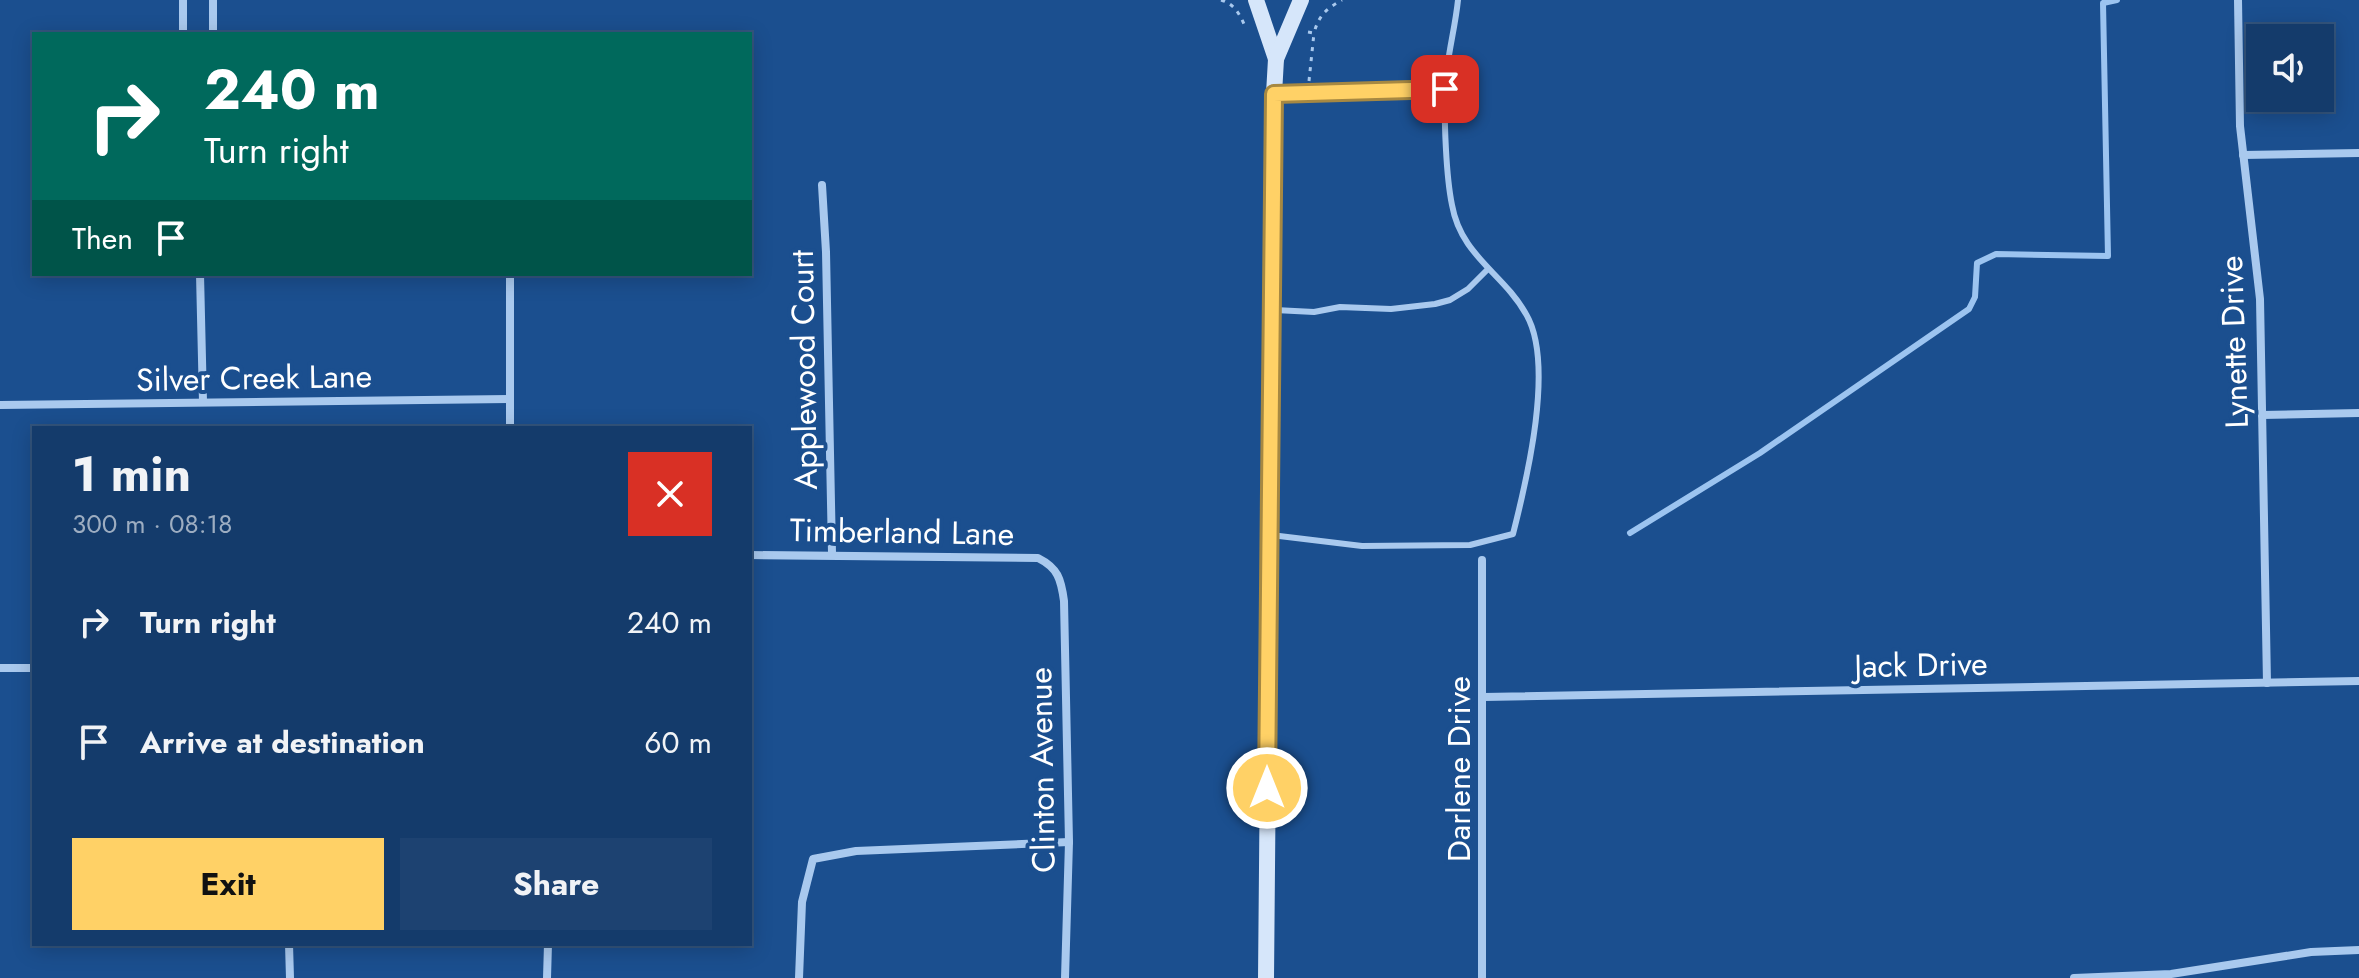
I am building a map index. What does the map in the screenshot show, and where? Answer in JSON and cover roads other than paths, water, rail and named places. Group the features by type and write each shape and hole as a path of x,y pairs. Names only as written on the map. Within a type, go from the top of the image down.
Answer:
{"street":[{"path":"183,0 183,32"},
{"path":"213,0 213,32"},
{"path":"1256,0 1276,59"},
{"path":"1266,978 1274,94 1276,59 1301,0"},
{"name":"Lynette Drive","path":"2238,0 2240,126 2258,271 2267,683"},
{"path":"2243,155 2359,153"},
{"name":"Applewood Court","path":"822,185 832,553"},
{"path":"200,276 203,402"},
{"path":"510,276 510,426"},
{"name":"Silver Creek Lane","path":"0,405 509,399"},
{"path":"2262,415 2359,413"},
{"name":"Timberland Lane","path":"752,555 832,553 1038,558 1052,565"},
{"name":"Darlene Drive","path":"1482,560 1482,978"},
{"name":"Clinton Avenue","path":"1052,565 1061,579 1064,601 1069,842 1065,978"},
{"path":"0,668 32,668"},
{"name":"Jack Drive","path":"1484,697 2359,681"},
{"path":"799,978 802,902 813,859 856,851 1069,842"},
{"path":"289,946 290,978"},
{"path":"547,978 548,946"},
{"path":"2074,978 2171,974 2311,952 2359,950"}],"lane":[{"path":"1270,535 1362,546 1470,545 1513,534 1525,486 1536,408 1538,346 1526,314 1468,248 1452,207 1445,89 1458,0"},
{"path":"1274,94 1445,89"},
{"path":"1272,309 1314,312 1340,307 1391,309 1435,304 1450,300 1468,289 1488,269"}],"waterway":[{"path":"1630,533 1760,453 1969,309 1975,297 1977,263 1996,254 2108,256 2103,3 2117,0"}]}
